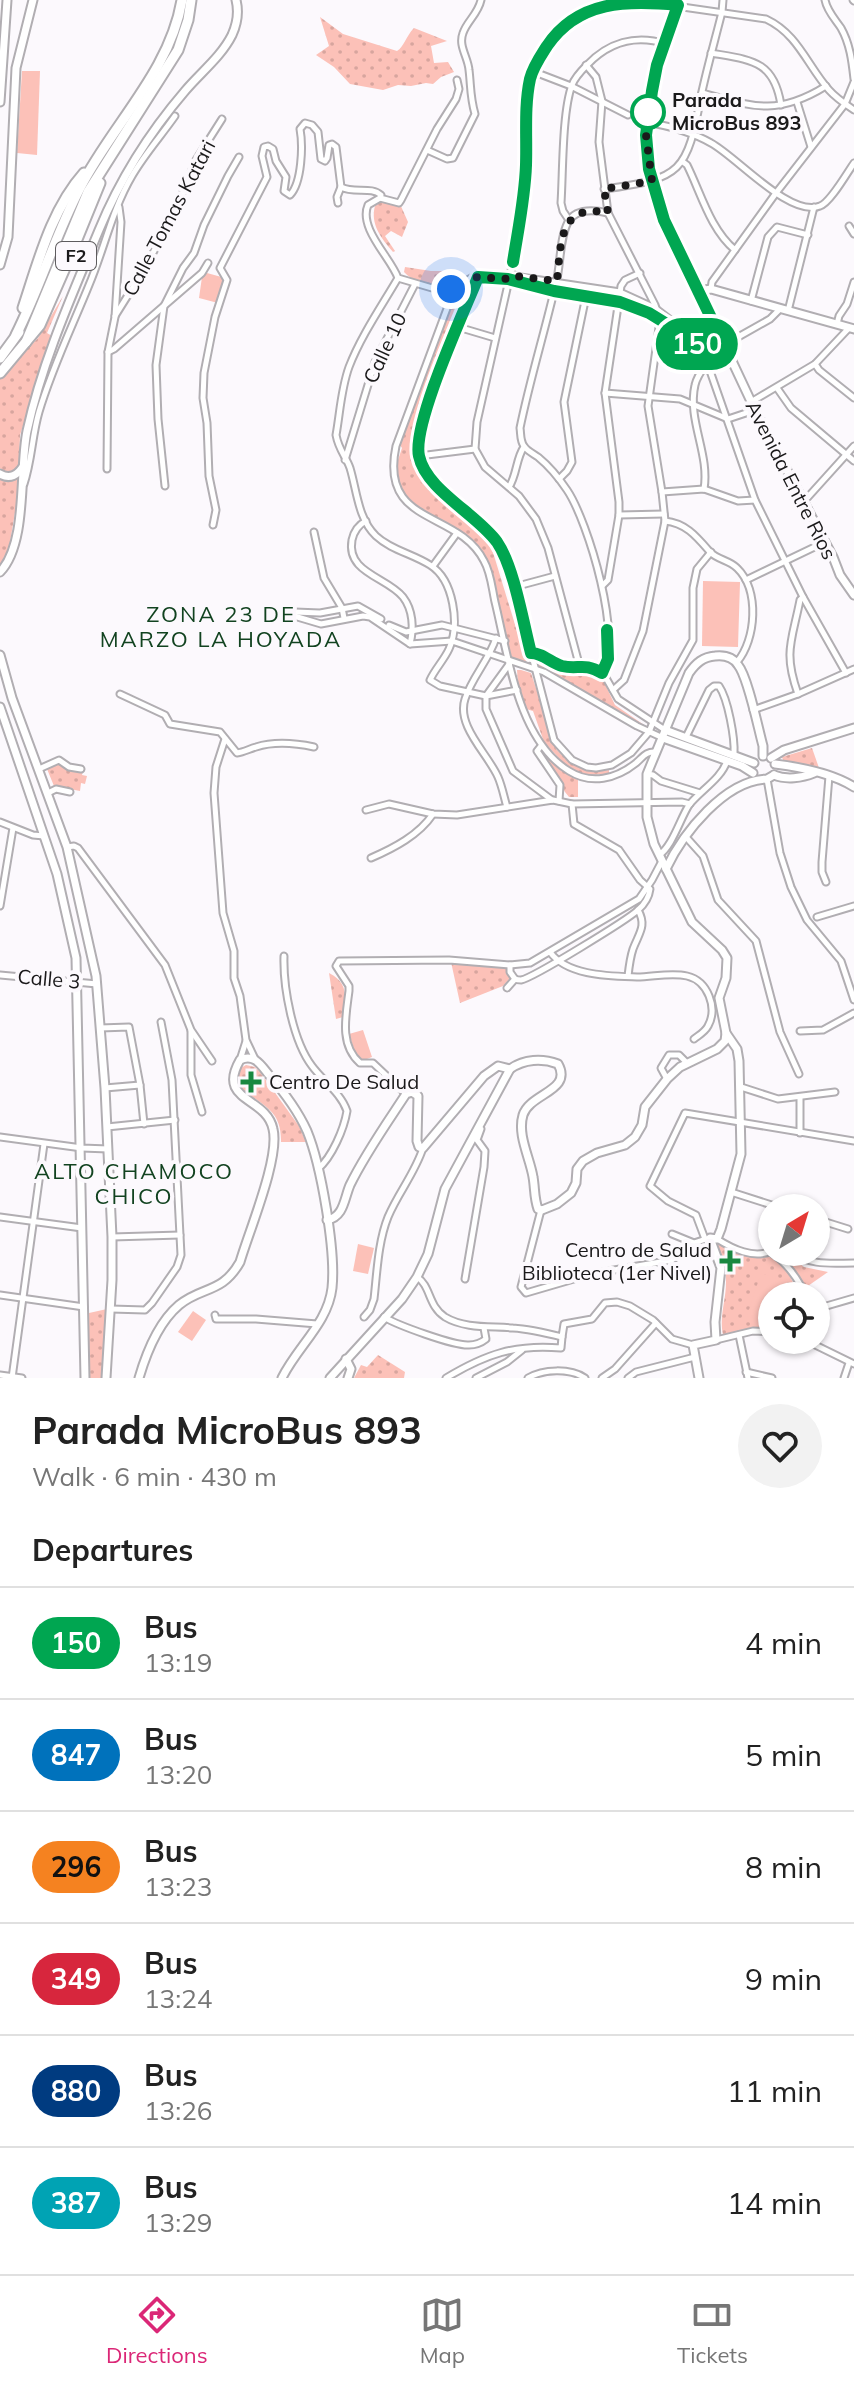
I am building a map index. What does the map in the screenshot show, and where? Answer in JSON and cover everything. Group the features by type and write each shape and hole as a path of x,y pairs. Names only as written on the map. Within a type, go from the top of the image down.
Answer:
{"highway":[{"name":"F2","path":"0,358 16,335 80,187 162,59 174,33 182,0"},
{"name":"F2","path":"0,373 37,325 90,195 172,63 184,33 191,0"}],"main road":[{"path":"0,102 7,0"},
{"path":"0,265 8,237 16,68 33,0"},
{"path":"0,572 13,549 23,489 27,433 48,358 110,204 141,148 228,42 236,23 236,0"},
{"name":"Avenida Entre Rios","path":"678,3 655,74 647,122 647,154 652,181 664,220 751,402 835,566 854,595"},
{"path":"0,231 8,237"},
{"path":"699,291 711,289 852,328"},
{"path":"0,474 15,476 25,463"},
{"path":"0,655 12,698 67,847 97,984 112,1237 106,1378"},
{"path":"699,1378 693,1345 716,1340 721,1268 711,1239 731,1192 741,1154 741,1087 737,1049 726,1033 719,998 726,978 727,958 696,927 666,869 649,830 647,803 647,774 689,673 697,663 717,656 737,662 770,760 770,777"},
{"path":"0,707 57,874 76,958 85,1378"},
{"path":"770,760 784,750 854,728"},
{"path":"664,734 686,737 754,763"},
{"path":"664,734 756,775 788,777 814,773"},
{"path":"756,775 754,763 757,758 797,766 854,787"},
{"path":"666,869 685,836 703,815 756,775"},
{"path":"330,1378 402,1299 417,1277 428,1254 445,1189 510,1069 519,1063 537,1060 555,1062 561,1069 559,1082 554,1089 535,1099 523,1115 525,1150 536,1201 541,1210 557,1204 571,1193 576,1183 577,1169 583,1161 597,1153 625,1145 635,1137 642,1125 645,1107 667,1079 687,1063 723,1045 726,1033"},
{"path":"139,1378 169,1315 185,1301 220,1286 240,1262 274,1143 273,1126 268,1117 240,1093 232,1080 240,1060 246,1057 256,1059 302,1120 312,1144 327,1220 332,1288 329,1305 282,1378"},
{"path":"327,1220 338,1215 350,1185 406,1094 412,1092 418,1096 417,1141 423,1148 489,1071 502,1066 510,1069"},
{"path":"346,1359 351,1369 348,1378"}],"street":[{"path":"427,150 447,159 452,158 475,114 470,96 469,66 461,40 481,0"},
{"path":"604,189 652,181 683,162 695,136 723,0"},
{"path":"711,289 712,282 776,193 845,104 854,80 849,45 825,0"},
{"path":"579,664 548,548 536,519 509,487 485,467 475,449 477,422 524,202 526,117 532,71 560,30 596,7 627,1 678,3 766,19 781,26 826,86 854,110"},
{"path":"569,220 561,203 571,86 586,65 603,50 626,41 642,39 666,44"},
{"path":"711,53 763,66 775,81 781,105"},
{"path":"2,65 16,68"},
{"path":"586,65 596,77 602,101 599,142 608,213 640,273 660,320 648,396 664,517 638,648 624,680 613,690"},
{"path":"532,71 571,86 628,115"},
{"path":"457,80 458,93 399,203 380,198 368,205 366,215 378,245 398,278 415,284 451,289 468,278 508,279 554,291 620,302 649,313 701,345"},
{"path":"702,93 754,107 797,102 826,86"},
{"path":"797,102 811,148"},
{"path":"23,489 47,387 119,205 132,175 175,116"},
{"name":"Calle Tomas Katari","path":"115,317 176,209 196,160 222,119"},
{"path":"647,122 669,126 727,152 776,193 789,201 814,207 825,204 854,163"},
{"path":"213,525 216,510 209,476 203,398 207,347 227,280 220,268 267,177 262,152 264,147 273,149 286,177 284,191 288,195 293,193 303,149 300,129 309,123 318,132 321,159 325,161 327,158 329,145 336,147 341,187 350,191 377,191 380,198"},
{"path":"165,486 156,365 164,306 194,253 204,225 239,157"},
{"path":"683,162 719,231 735,250"},
{"path":"338,203 341,187"},
{"path":"107,469 108,352 115,317 121,222 119,205"},
{"path":"724,345 784,310 814,207"},
{"path":"602,673 608,659 606,605 603,585 580,513 559,479 524,447 520,428 569,220 576,214 588,211 608,213"},
{"path":"849,226 854,234"},
{"path":"751,301 768,237 777,227 808,235"},
{"path":"108,352 202,273 208,263"},
{"path":"603,585 608,580 619,515 605,393 620,292 625,280 640,273"},
{"path":"508,279 514,276 620,292 655,308 701,345 711,357 729,355"},
{"path":"478,277 424,413 418,439 419,456 435,483 485,528 499,545 514,587 554,740 572,760 587,767 612,765 631,753 649,732 669,683 693,640 693,588 697,569 711,552"},
{"path":"398,278 348,369 336,435 340,452 349,465 371,531 383,541 433,566 448,592 454,627 452,641 430,680 436,685 486,696 517,690"},
{"path":"837,324 854,282"},
{"name":"Calle 10","path":"345,460 375,362 415,284"},
{"path":"559,479 572,462 564,402 585,285"},
{"path":"451,289 452,295 396,446 393,463 396,482 404,500 420,513 457,533 479,553 486,564 517,690 527,718 541,746 560,765 576,775 595,780 616,776 648,752 657,752"},
{"path":"458,327 495,338"},
{"path":"751,402 815,364 852,328"},
{"path":"704,489 705,476 693,403 696,382 711,357"},
{"path":"815,364 854,398"},
{"path":"706,365 755,500 803,597 846,673"},
{"path":"777,388 791,408 854,461"},
{"path":"605,393 680,399 728,419 755,410"},
{"path":"803,499 854,446"},
{"path":"509,487 524,447"},
{"path":"419,456 475,449"},
{"path":"662,492 704,489 738,501 755,500"},
{"path":"619,515 664,517 692,532 711,552 738,568 746,580 753,613 743,654 737,662"},
{"path":"366,521 357,527 352,539 352,553 365,571 403,598 410,611 413,631 410,644"},
{"path":"314,532 324,578 342,608 344,618"},
{"path":"433,566 457,533"},
{"path":"746,580 825,542"},
{"path":"514,587 555,576"},
{"path":"798,694 789,666 788,645 803,597"},
{"path":"505,641 454,627 399,630 358,606 320,613 295,612 294,616 321,624 344,618 370,617 410,644 452,641 491,653 556,678 649,732 664,734"},
{"path":"496,638 491,653 468,692 464,716 498,778 507,807"},
{"path":"531,653 538,653 566,667 579,664 602,673 618,699 664,734"},
{"path":"510,662 486,696 486,709 513,771 556,800 572,804 690,804"},
{"path":"753,710 854,669"},
{"path":"686,737 709,690 719,686 729,718 734,754"},
{"path":"120,694 165,715 170,724 222,733 237,753 281,743 314,747"},
{"path":"225,739 215,775 223,913 234,951 234,978 240,996 246,1040 256,1059"},
{"path":"541,746 537,751 560,785 556,800"},
{"path":"39,769 59,760 69,767 81,769"},
{"path":"406,1094 373,1063 360,1063 353,1056 344,1025 349,986 336,966 339,961 530,963 639,899 690,804 721,773 727,761"},
{"path":"612,765 616,776"},
{"path":"647,774 700,793"},
{"path":"826,882 822,862 829,776"},
{"path":"770,777 780,853 791,887 807,920 841,961 854,1000"},
{"path":"48,793 56,789 70,792"},
{"path":"366,810 389,804 433,814 478,813 556,800"},
{"path":"510,965 512,976 522,980 628,917 648,897 648,887 613,845 574,824 572,804"},
{"path":"371,858 422,828 433,814"},
{"path":"0,822 36,836 45,836"},
{"path":"0,906 13,828"},
{"path":"685,836 703,856 718,900 756,941 780,1032 799,1074"},
{"path":"67,847 78,848 165,965 191,1030 212,1061"},
{"path":"817,917 854,906"},
{"path":"624,909 628,917"},
{"path":"628,976 634,946 642,931 643,921 638,910"},
{"path":"595,925 601,933"},
{"path":"550,952 556,961 567,967 593,973 683,975 696,979 710,998 711,1018 707,1029 694,1039"},
{"path":"284,956 297,1041 312,1065 343,1101 347,1111 340,1133 317,1169"},
{"name":"Calle 3","path":"0,975 97,984"},
{"path":"507,988 515,979"},
{"path":"800,1031 823,1030 854,1013"},
{"path":"111,1309 141,1312 148,1308 180,1262 172,1080 161,1022"},
{"path":"100,1028 129,1027 144,1124"},
{"path":"191,1030 191,1075 202,1112"},
{"path":"240,1060 246,1040"},
{"path":"667,1079 661,1068 669,1055 679,1055 687,1063"},
{"path":"105,1088 140,1085"},
{"path":"741,1087 778,1099 835,1092"},
{"path":"800,1097 800,1133"},
{"path":"465,1279 484,1167 485,1151 477,1140 490,1110 490,1102"},
{"path":"711,1239 696,1215 668,1201 650,1186 685,1113 854,1141"},
{"path":"107,1127 175,1120"},
{"path":"0,1137 108,1149"},
{"path":"12,1377 44,1144"},
{"path":"364,1317 374,1299 389,1214 414,1171 423,1148"},
{"path":"731,1192 758,1201"},
{"path":"541,1210 521,1287 524,1292 591,1274 672,1260 694,1243 711,1239 758,1254"},
{"path":"0,1217 83,1228"},
{"path":"830,1223 848,1229"},
{"path":"672,1234 694,1243"},
{"path":"112,1237 180,1235"},
{"path":"830,1263 854,1263"},
{"path":"417,1277 425,1284 432,1303 452,1320 484,1328 512,1327 562,1337"},
{"path":"0,1295 85,1307"},
{"path":"830,1305 854,1298"},
{"path":"446,1378 509,1348 561,1348 564,1324 592,1319 605,1303 611,1301 630,1306 656,1323 672,1339 693,1345"},
{"path":"215,1315 216,1319 317,1324"},
{"path":"384,1317 465,1345 486,1339 484,1328"},
{"path":"602,1378 615,1369 656,1323"},
{"path":"716,1340 758,1331"},
{"path":"739,1335 747,1375 772,1378"},
{"path":"476,1378 507,1362 522,1349"},
{"path":"830,1352 852,1363 844,1378"},
{"path":"628,1378 636,1372 695,1357"},
{"path":"528,1378 557,1371 574,1372 585,1378"},
{"path":"0,1375 22,1378"}],"shaded area":[{"path":"320,17 343,34 397,51 414,28 447,41 431,46 434,63 448,62 454,72 433,84 398,85 383,90 350,84 334,67 316,55 329,46"},
{"path":"22,71 40,71 37,155 17,153"},
{"path":"381,202 400,204 408,222 402,237 391,231 385,236 393,252 375,225 375,206"},
{"path":"405,267 460,271 453,279 454,284 434,284 408,276 404,272"},
{"path":"207,273 225,278 218,303 199,298 202,277"},
{"path":"471,284 412,431 412,459 425,482 481,534 492,549 527,664 513,661 480,556 450,529 419,510 397,489 392,478 397,473 402,448 398,442 458,291"},
{"path":"63,296 47,333 52,336 20,435 19,468 10,474 4,473 0,468 0,378 38,338"},
{"path":"414,476 435,497 424,507 405,491"},
{"path":"21,477 9,548 0,565 0,478 13,481"},
{"path":"703,581 740,582 738,647 702,646"},
{"path":"537,656 564,670 578,669 604,682 615,705 647,727 645,729 555,674 539,669"},
{"path":"517,670 531,673 556,749 580,767 609,770 609,774 587,775 569,769 544,742 533,711 526,709"},
{"path":"812,748 819,768 784,763 782,757"},
{"path":"545,756 578,780 578,797 569,797 543,758"},
{"path":"58,762 83,770 82,775 87,776 85,784 81,783 80,791 54,786 47,769"},
{"path":"451,962 505,966 511,977 503,986 460,1003"},
{"path":"329,973 340,981 345,992 343,1017 336,1019"},
{"path":"363,1030 372,1057 362,1061 357,1058 349,1034"},
{"path":"246,1065 260,1072 299,1126 306,1142 281,1142 280,1129 272,1112 236,1081 239,1069"},
{"path":"717,1243 758,1255 758,1266 784,1266 793,1282 758,1282 758,1329 723,1335 726,1277"},
{"path":"358,1244 374,1248 368,1274 353,1271"},
{"path":"789,1266 828,1272 814,1282 801,1282"},
{"path":"761,1273 787,1282 758,1282"},
{"path":"758,1282 758,1320 747,1316"},
{"path":"107,1309 102,1378 88,1378 89,1313"},
{"path":"193,1311 206,1320 192,1341 178,1332"},
{"path":"378,1355 405,1372 404,1378 354,1378 361,1365 367,1367"}],"bus line":[{"name":"150","path":"513,262 524,202 527,94 532,71 551,40 583,13 610,3 641,1 678,5 657,65 652,91 646,135 649,169 664,220 729,355 711,357 701,345 634,306 508,279 478,277 424,413 418,439 419,456 428,476 485,528 502,551 531,653 538,653 566,667 579,664 602,673 608,659 607,630"}],"place":[{"name":"Parada MicroBus 893","path":"648,112"},
{"name":"Centro De Salud","path":"251,1082"},
{"name":"Centro de Salud Biblioteca (1er Nivel)","path":"730,1261"}],"district":[{"name":"ZONA 23 DE MARZO LA HOYADA","path":"221,626"},
{"name":"ALTO CHAMOCO CHICO","path":"134,1184"}],"route":[{"path":"451,289 473,277 508,279 514,276 557,281 563,238 569,220 576,214 588,211 608,213 604,189 652,181 647,154 648,112"}]}
